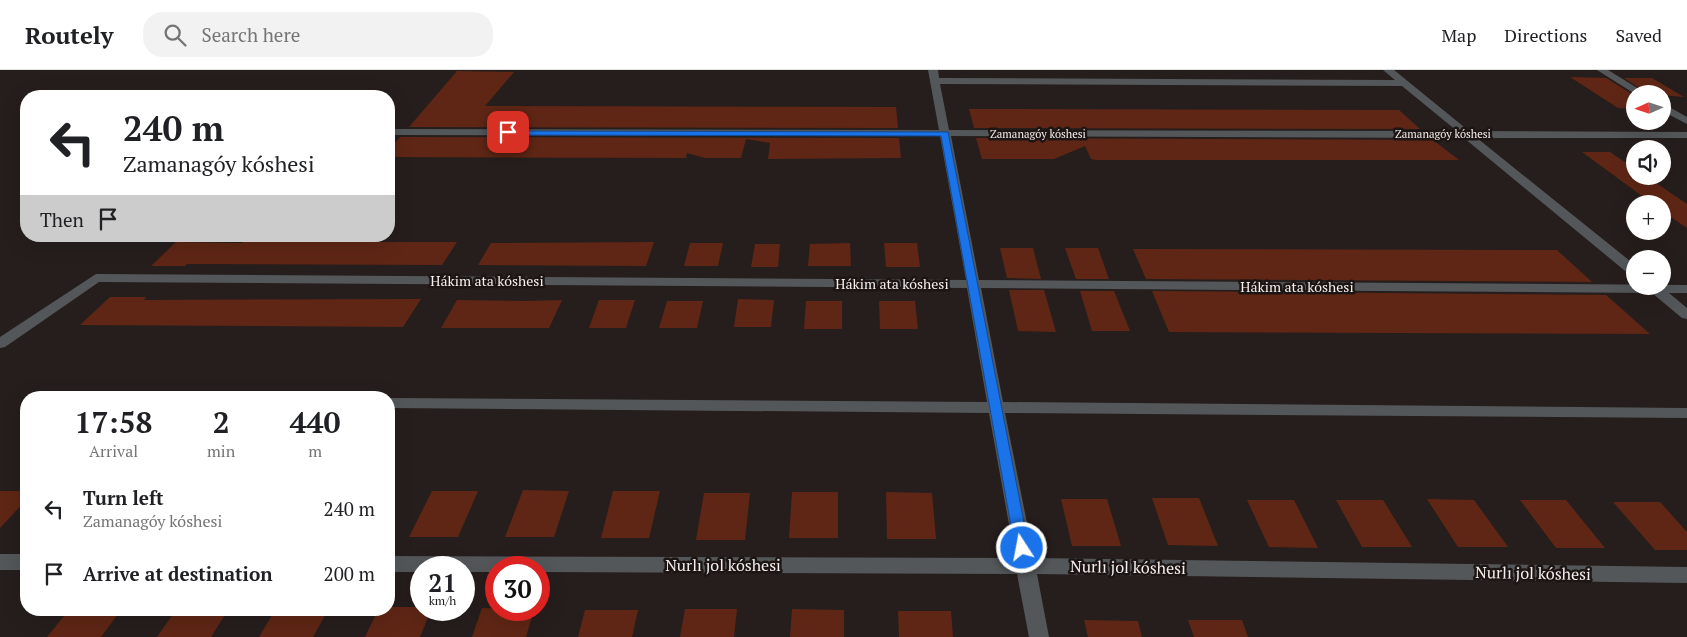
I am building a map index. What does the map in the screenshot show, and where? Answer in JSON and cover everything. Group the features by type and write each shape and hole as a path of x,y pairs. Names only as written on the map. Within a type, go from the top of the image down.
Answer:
{"street":[{"path":"1388,70 1626,265"},
{"path":"1602,70 1627,85"},
{"path":"1038,637 934,75 1403,83"},
{"path":"1671,111 1687,121"},
{"name":"Zamanagóy kóshesi","path":"395,132 1687,135"},
{"name":"Hákim ata kóshesi","path":"0,344 96,278 1626,288"},
{"name":"Hákim ata kóshesi","path":"1671,289 1687,289"},
{"path":"1663,295 1687,315"},
{"path":"395,404 1687,413"},
{"path":"0,562 20,562"},
{"name":"Nurlı jol kóshesi","path":"395,564 1025,566 1687,575"}],"building":[{"path":"457,71 514,72 485,106 896,107 898,128 409,127"},
{"path":"1570,77 1606,78 1626,90 1626,108 1618,108"},
{"path":"1624,78 1652,78 1664,85 1635,85"},
{"path":"1671,89 1684,97 1671,96"},
{"path":"969,109 1399,110 1420,129 974,128"},
{"path":"400,137 899,138 901,158 768,159 770,143 746,139 741,158 705,158 687,153 686,158 395,157 395,143"},
{"path":"976,138 1433,140 1459,160 1096,160 1091,159 1085,146 1054,159 982,159"},
{"path":"1582,152 1610,152 1626,163 1626,184"},
{"path":"1627,185 1659,185 1687,204 1687,228 1671,217 1671,195 1641,195"},
{"path":"176,242 457,242 442,265 187,264 185,266 151,266"},
{"path":"654,242 646,266 478,265 491,243"},
{"path":"690,243 723,243 718,266 684,266"},
{"path":"850,243 851,266 808,266 810,244"},
{"path":"884,243 917,243 920,267 886,267"},
{"path":"755,244 780,244 778,267 751,267"},
{"path":"1000,248 1033,248 1041,279 1007,278"},
{"path":"1065,248 1098,248 1109,279 1076,279"},
{"path":"1133,249 1557,250 1592,282 1146,279"},
{"path":"1009,290 1044,290 1056,332 1018,331"},
{"path":"1080,291 1114,291 1130,331 1092,331"},
{"path":"1152,291 1606,295 1650,334 1169,332"},
{"path":"110,297 146,297 144,300 421,299 403,327 80,325"},
{"path":"738,299 774,300 771,327 734,327"},
{"path":"457,300 562,300 549,328 441,328"},
{"path":"599,300 635,300 626,328 589,328"},
{"path":"667,301 703,301 697,328 659,328"},
{"path":"806,301 842,301 842,329 804,329"},
{"path":"879,301 915,301 918,329 880,329"},
{"path":"523,490 569,491 554,537 505,537"},
{"path":"0,491 20,491 20,506 0,528"},
{"path":"432,491 478,491 458,537 409,537"},
{"path":"613,491 660,491 649,538 601,538"},
{"path":"792,492 838,492 838,538 789,538"},
{"path":"886,492 932,493 936,539 887,539"},
{"path":"704,493 750,493 745,540 696,540"},
{"path":"1152,498 1199,498 1218,546 1168,545"},
{"path":"1061,499 1107,499 1121,546 1072,546"},
{"path":"1427,499 1474,500 1508,547 1458,547"},
{"path":"1247,500 1294,500 1318,548 1269,547"},
{"path":"1336,500 1383,500 1412,547 1362,547"},
{"path":"1520,500 1566,500 1605,548 1556,548"},
{"path":"1613,502 1660,502 1687,532 1687,550 1655,550"},
{"path":"395,607 410,607 410,621 427,621 420,637 365,637 375,616 395,616"},
{"path":"482,608 485,608 485,621 531,621 526,637 472,637"},
{"path":"685,609 737,609 734,637 680,637"},
{"path":"792,609 844,610 844,637 790,637"},
{"path":"585,610 638,610 632,637 578,637"},
{"path":"898,611 951,611 953,637 899,637"},
{"path":"64,616 117,616 101,637 47,637"},
{"path":"172,616 224,616 211,637 157,637"},
{"path":"271,616 325,616 313,637 259,637"},
{"path":"1084,620 1138,621 1142,637 1088,637"},
{"path":"1188,620 1242,620 1248,637 1194,637"}],"route":[{"path":"508,132 945,134 1022,548"}]}
